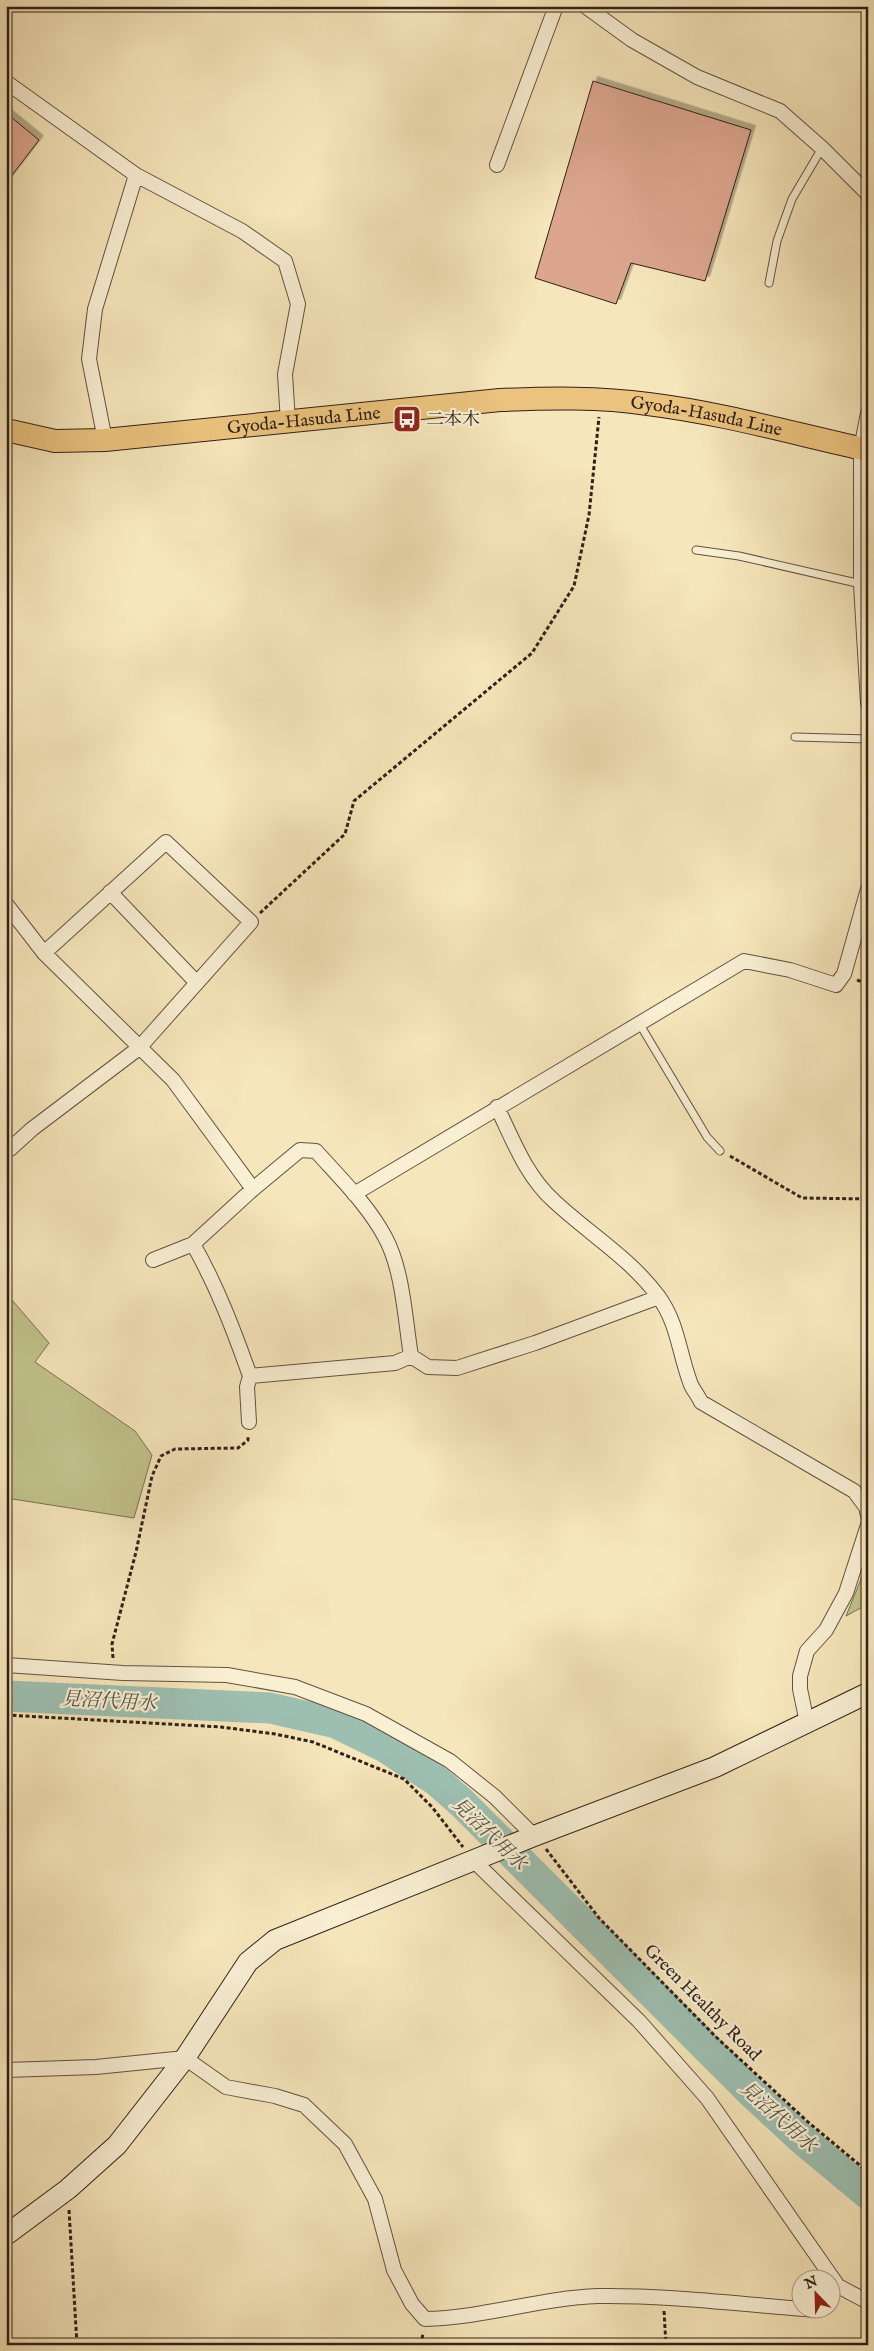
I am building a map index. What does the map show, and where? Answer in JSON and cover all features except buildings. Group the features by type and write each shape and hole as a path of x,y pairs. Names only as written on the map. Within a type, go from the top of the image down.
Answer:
{"main road":[{"name":"Gyoda-Hasuda Line","path":"6,430 55,441 105,440 500,400 548,398 601,399 648,404 700,413 864,449"}],"street":[{"path":"497,165 556,6"},
{"path":"585,6 632,40 697,77 780,111 822,148 868,194"},
{"path":"6,82 136,175 242,231 285,261 298,304 285,374 288,422"},
{"path":"105,440 88,359 95,309 136,175"},
{"path":"868,413 864,449 861,584 868,703"},
{"path":"10,1149 32,1129 139,1048 251,922 166,842 44,953"},
{"path":"354,1194 744,961 790,970 836,985 844,974 868,889"},
{"path":"110,892 197,983"},
{"path":"6,904 44,953 173,1080 253,1189"},
{"path":"497,1107 528,1171 553,1201 633,1268 659,1297 679,1338 690,1383 701,1402 854,1491 866,1507 868,1515"},
{"path":"153,1260 194,1244 253,1189 300,1150 316,1151 354,1194 385,1237 395,1261 411,1356 428,1367 456,1368 535,1343 659,1297"},
{"path":"194,1244 210,1274 228,1316 250,1376 247,1387 249,1422"},
{"path":"250,1376 395,1363 411,1356"},
{"path":"807,1723 800,1689 800,1676 807,1651 826,1630 846,1593 868,1524"},
{"path":"6,1665 113,1672 227,1674 295,1687 357,1711 450,1762 495,1797 531,1837"},
{"path":"6,2235 68,2189 117,2145 185,2058 248,1962 275,1940 531,1837 715,1767 868,1693"},
{"path":"478,1858 639,2021 708,2098 821,2268"},
{"path":"6,2070 96,2067 185,2058 226,2087 275,2096 304,2105 346,2144 375,2198 394,2270 412,2304 425,2318 452,2318 512,2307 597,2296 663,2298 792,2308"},
{"path":"842,2293 868,2302"}],"lane":[{"path":"770,283 776,242 792,199 822,148"},
{"path":"696,550 739,556 861,584"},
{"path":"795,737 868,739"},
{"path":"639,1023 707,1137 720,1151"}],"path":[{"path":"251,922 345,834 354,801 532,653 574,586 589,515 601,399"},
{"path":"720,1151 802,1198 868,1199"},
{"path":"113,1672 112,1644 136,1552 152,1476 161,1456 175,1449 238,1448 248,1440 249,1422"},
{"path":"6,1715 221,1727 275,1734 313,1742 404,1779 478,1858"},
{"name":"Green Healthy Road","path":"531,1837 599,1918 716,2037 808,2122 868,2172"},
{"path":"68,2189 76,2345"},
{"path":"663,2298 666,2345"}],"green space":[{"path":"6,1293 49,1343 35,1362 135,1431 152,1455 134,1518 6,1498"},
{"path":"868,1562 868,1604 846,1616"}],"waterway":[{"name":"見沼代用水","path":"6,1696 270,1708 336,1723 385,1747 437,1781 462,1803 751,2092 802,2139 868,2194"}],"place":[{"name":"二本木","path":"407,419"}]}
